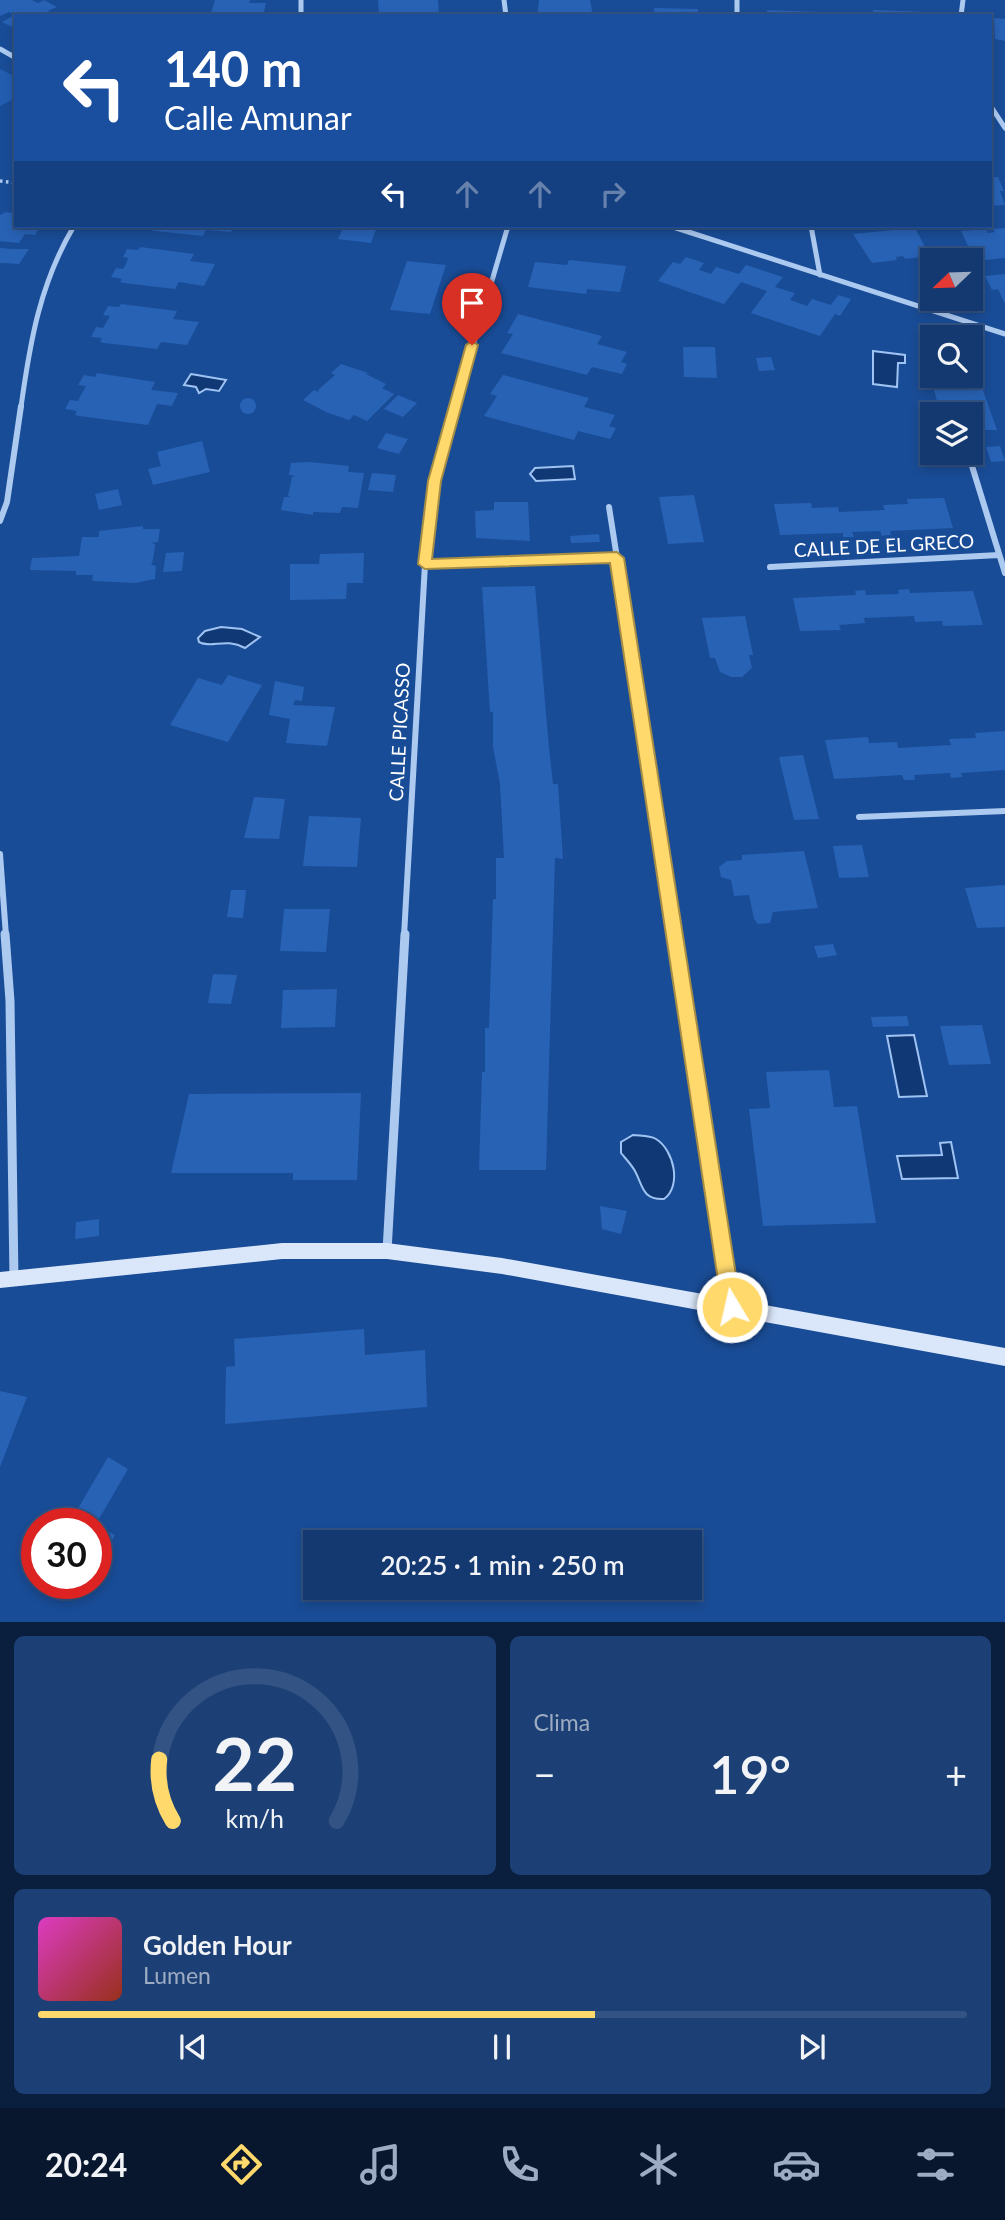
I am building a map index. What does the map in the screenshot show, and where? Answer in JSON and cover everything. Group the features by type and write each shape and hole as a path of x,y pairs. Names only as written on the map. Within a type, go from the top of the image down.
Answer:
{"main road":[{"path":"7,1280 282,1251 387,1251 502,1266 1005,1357"}],"street":[{"path":"992,108 1005,128"},
{"path":"0,521 7,502 29,348 53,261 73,228"},
{"name":"CALLE PICASSO","path":"387,1251 425,564 434,481 507,228"},
{"path":"676,228 1005,334"},
{"path":"811,228 820,275"},
{"name":"CALLE DE EL GRECO","path":"972,465 1005,573"},
{"path":"609,507 732,1307"},
{"name":"CALLE DE EL GRECO","path":"770,567 999,555"},
{"path":"425,564 617,558"},
{"path":"859,817 1005,811"},
{"path":"0,854 10,1001 7,1280"}],"shaded area":[{"path":"0,69 14,76 14,99 0,106"},
{"path":"873,351 905,355 905,363 898,363 897,387 873,384"},
{"path":"191,374 226,380 219,391 206,389 199,393 196,387 184,385"},
{"path":"573,466 575,479 536,481 530,474 535,468"},
{"path":"221,627 242,629 260,637 245,648 231,643 199,642 198,638 205,631"},
{"path":"914,1035 927,1096 899,1097 887,1036"},
{"path":"633,1135 656,1139 671,1159 674,1168 673,1186 664,1199 647,1195 633,1168 621,1153 621,1142"},
{"path":"951,1142 958,1178 902,1179 897,1156 942,1155 940,1143"}],"building":[{"path":"0,0 32,0 38,3 44,0 57,7 47,11 60,14 14,14 9,12 0,16"},
{"path":"215,0 266,3 263,14 211,14"},
{"path":"378,0 438,0 439,14 379,14"},
{"path":"539,0 590,0 593,14 537,14"},
{"path":"654,8 698,9 698,14 655,14"},
{"path":"767,10 820,12 820,14 768,14"},
{"path":"873,10 928,14 874,14"},
{"path":"14,16 14,28 2,22"},
{"path":"994,18 1005,19 1005,41 995,39"},
{"path":"992,177 998,177 1004,191 1000,191 1005,205 992,206"},
{"path":"6,212 14,214 14,228 39,228 35,235 25,234 19,243 0,241 0,215"},
{"path":"233,228 231,232 206,230 203,236 149,229"},
{"path":"343,228 377,228 371,243 338,239"},
{"path":"915,228 926,248 920,248 920,257 905,259 903,256 896,257 897,260 872,263 853,234"},
{"path":"1005,228 1005,258 984,260 984,248 969,248 961,231 986,229 988,233 995,232 993,229"},
{"path":"140,247 194,254 190,261 215,264 204,286 179,282 175,289 124,283 120,282 122,279 111,277 116,268 123,269 126,264 128,258 123,257 127,249 138,250"},
{"path":"0,248 29,249 19,264 0,263"},
{"path":"686,257 704,263 699,270 711,274 716,267 739,274 746,265 783,277 775,287 795,293 790,300 807,306 812,299 831,305 838,295 851,299 840,316 835,314 820,336 751,313 767,291 741,282 724,304 658,281 673,262 680,264"},
{"path":"569,260 626,266 620,292 587,289 586,294 528,287 535,262 567,265"},
{"path":"407,261 446,265 430,314 390,310"},
{"path":"1005,274 1005,304 998,289 992,290 985,276"},
{"path":"121,304 177,311 173,319 199,322 187,345 161,342 157,349 104,343 100,342 102,338 91,337 96,327 103,328 110,316 103,315 108,306 119,307"},
{"path":"518,314 602,336 597,344 627,352 621,362 627,364 622,374 592,367 587,375 501,353 513,334 507,333"},
{"path":"683,347 715,347 717,378 684,377"},
{"path":"771,357 775,370 759,371 756,358"},
{"path":"341,364 368,373 366,374 386,384 382,388 394,394 367,421 354,415 349,420 303,400 314,390 319,392 335,375 331,373"},
{"path":"97,373 155,382 151,390 178,393 172,406 157,404 148,425 79,416 75,415 77,411 65,409 70,400 78,401 86,386 78,385 84,375 95,377"},
{"path":"503,375 589,398 584,407 615,415 609,426 616,428 610,439 578,431 574,440 484,416 497,396 490,394"},
{"path":"982,388 997,430 983,430 983,402 937,402 934,390"},
{"path":"398,395 417,403 403,417 384,409"},
{"path":"248,398 254,400 254,412 248,414 242,412 240,406 242,400"},
{"path":"386,433 408,439 399,454 377,448"},
{"path":"202,441 210,472 153,485 148,469 161,466 157,452"},
{"path":"1000,446 1005,461 991,462 986,447"},
{"path":"291,463 349,466 348,472 364,473 358,508 342,507 340,513 313,512 313,515 281,510 284,497 291,497 288,496 292,477 296,476 289,475"},
{"path":"372,473 396,475 393,492 368,490"},
{"path":"118,489 122,505 99,510 95,494"},
{"path":"694,495 704,542 668,544 659,497"},
{"path":"944,498 953,528 890,531 891,535 882,536 880,531 852,532 854,537 843,537 843,533 780,535 774,504 811,503 812,508 838,507 839,512 885,510 883,505 908,504 907,499"},
{"path":"494,502 528,502 530,541 476,538 475,511 494,510"},
{"path":"143,526 143,529 160,529 158,542 151,543 155,544 152,564 149,564 156,566 155,579 135,583 92,581 93,575 76,575 76,571 30,570 32,558 79,556 82,537 99,537 99,531"},
{"path":"599,534 600,542 571,543 570,536"},
{"path":"184,552 182,571 163,572 166,553"},
{"path":"364,553 363,583 347,583 346,599 290,600 290,564 319,564 320,554"},
{"path":"535,586 553,784 558,784 563,859 555,858 546,1170 479,1170 482,1072 485,1072 485,1028 489,1028 496,858 504,858 500,784 493,747 493,712 490,712 482,587"},
{"path":"909,589 910,593 973,591 983,625 943,626 942,621 915,622 914,616 864,618 865,623 839,625 841,630 800,631 793,598 856,595 855,591 865,590 866,595 899,594 898,590"},
{"path":"745,616 753,655 749,655 752,668 742,677 731,677 720,672 715,658 710,658 702,618"},
{"path":"228,675 262,685 228,742 170,725 198,678 222,685"},
{"path":"275,681 304,687 302,701 295,700 293,705 335,707 327,746 286,743 290,719 269,715"},
{"path":"1005,731 1005,770 961,773 962,777 951,778 950,773 914,775 915,780 904,780 902,775 834,779 825,740 868,737 869,743 897,742 898,748 951,745 949,739 976,738 975,733"},
{"path":"803,755 819,819 794,820 779,757"},
{"path":"254,797 285,799 279,839 244,838"},
{"path":"309,816 361,818 357,867 303,866"},
{"path":"862,845 869,877 839,878 833,846"},
{"path":"804,851 818,908 773,912 770,923 758,924 754,919 749,895 734,896 731,880 721,877 719,867 727,861 742,860 742,855"},
{"path":"1005,885 1005,927 977,928 965,888"},
{"path":"231,890 246,890 243,918 227,917"},
{"path":"284,909 330,909 326,952 280,951"},
{"path":"833,944 837,955 818,958 814,946"},
{"path":"213,974 237,975 231,1004 208,1003"},
{"path":"337,989 335,1027 281,1028 283,990"},
{"path":"907,1016 909,1026 873,1027 871,1017"},
{"path":"982,1025 991,1064 949,1065 940,1026"},
{"path":"829,1070 834,1107 857,1106 876,1223 763,1226 749,1109 770,1108 766,1072"},
{"path":"361,1093 357,1180 293,1180 293,1173 171,1173 189,1094"},
{"path":"600,1206 627,1211 621,1234 602,1229"},
{"path":"99,1219 99,1236 75,1239 76,1222"},
{"path":"364,1329 365,1355 425,1350 427,1407 225,1424 226,1367 235,1366 234,1339"},
{"path":"0,1391 27,1397 0,1467"},
{"path":"108,1457 128,1469 105,1508 78,1508"}],"route":[{"path":"472,345 434,481 425,564 617,558 732,1307"}]}
